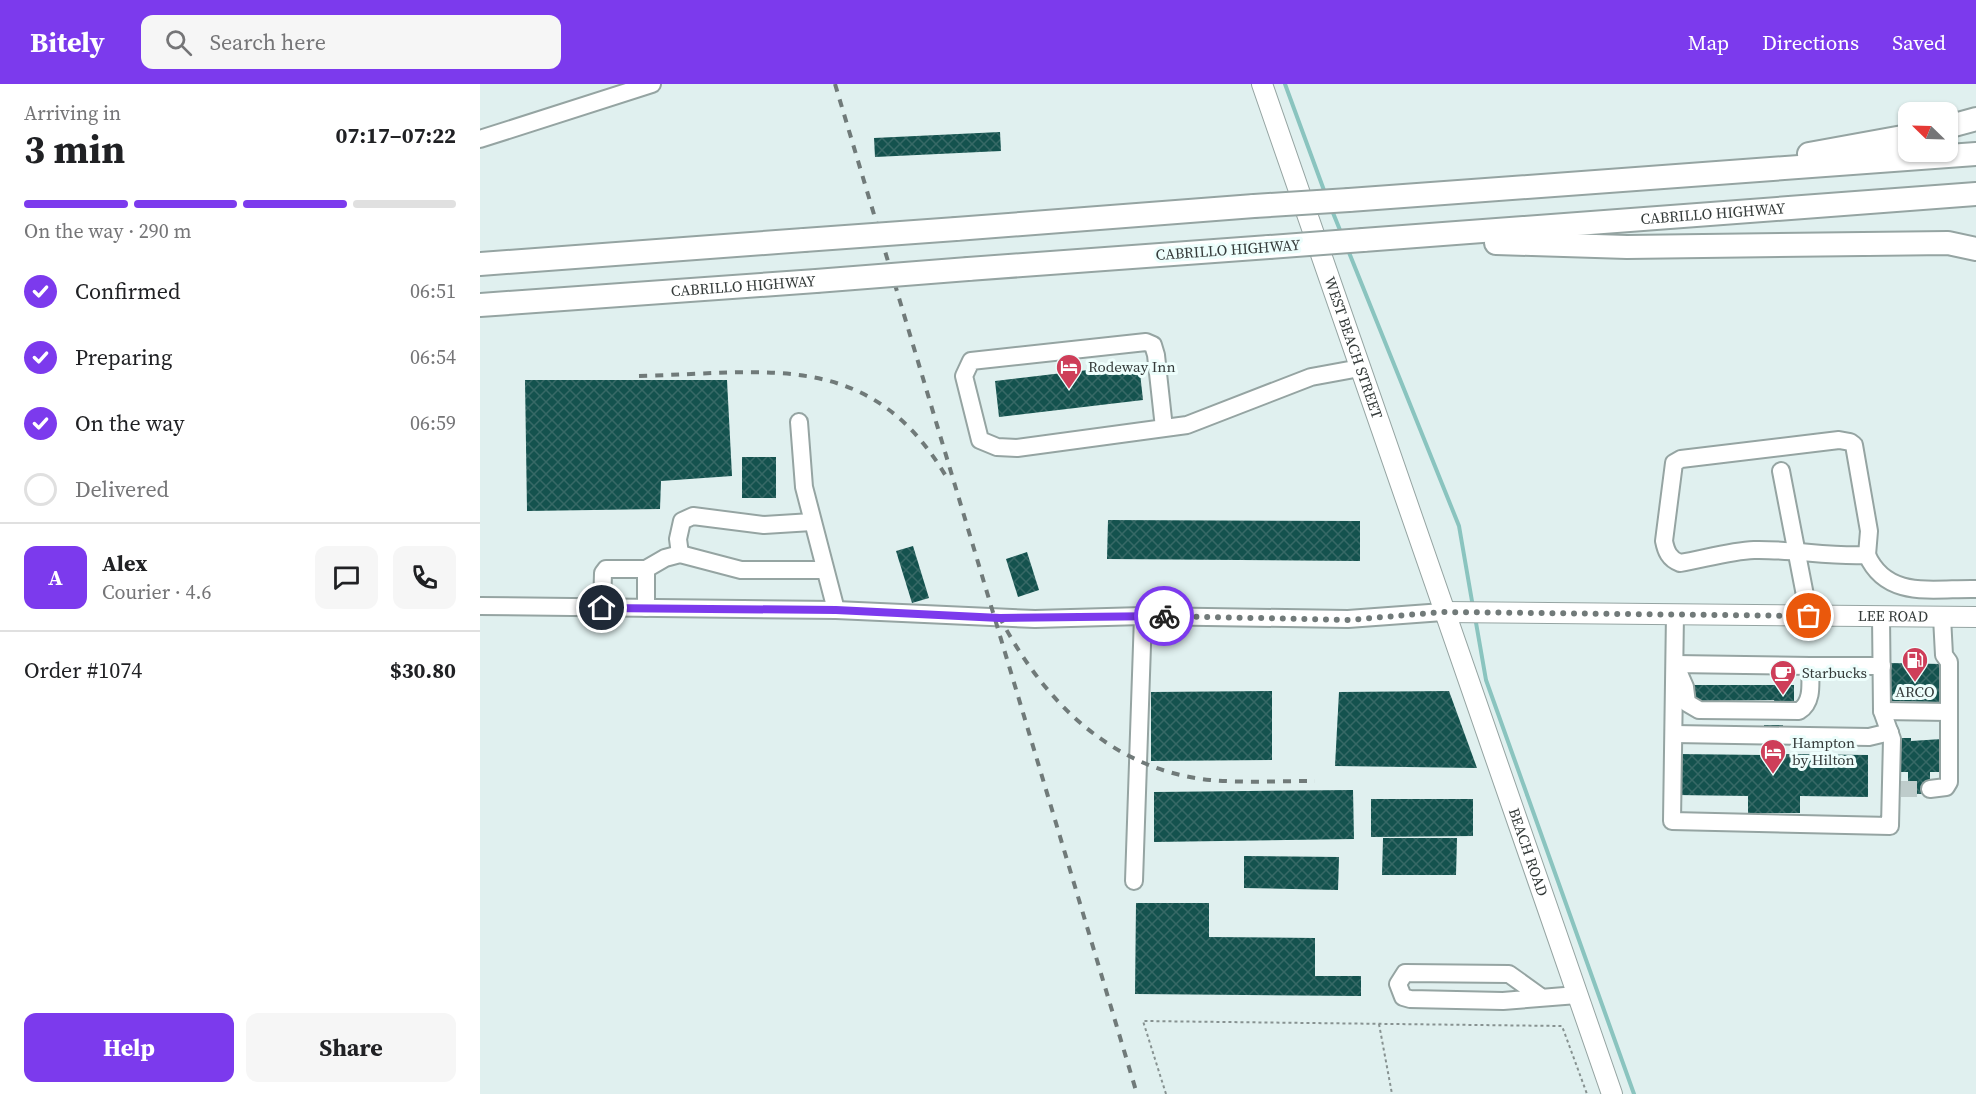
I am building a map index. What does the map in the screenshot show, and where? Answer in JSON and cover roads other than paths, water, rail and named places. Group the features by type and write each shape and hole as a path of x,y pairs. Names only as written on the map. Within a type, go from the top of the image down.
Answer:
{"highway":[{"path":"1958,125 1976,119"},
{"path":"1699,174 1898,138"},
{"path":"480,264 1976,154"},
{"name":"CABRILLO HIGHWAY","path":"480,305 1976,194"},
{"path":"1374,240 1627,247 1948,243 1976,249"}],"main road":[{"name":"WEST BEACH STREET","path":"1262,84 1443,612"},
{"name":"LEE ROAD","path":"1443,612 1976,617"},
{"name":"BEACH ROAD","path":"1443,612 1501,769 1612,1094"}],"street":[{"path":"480,139 652,84"},
{"path":"1164,428 1156,355 1153,345 1146,342 971,361 964,376 980,440 988,445 1017,448 1164,428 1187,424 1311,377 1360,368"},
{"path":"799,422 804,487 836,610"},
{"path":"1867,555 1840,556 1795,551 1752,550 1680,563 1673,560 1666,551 1664,541 1674,463 1681,459 1839,440 1851,442 1854,445 1869,531 1867,555 1874,571 1886,581 1906,588 1976,589"},
{"path":"1781,471 1809,616"},
{"path":"680,554 678,539 682,521 693,516 764,525 812,522"},
{"path":"602,608 603,573 606,569 646,569 665,558 680,554 741,570 825,570"},
{"path":"646,569 646,608"},
{"name":"LEE ROAD","path":"480,606 836,610 1000,618 1143,616 1348,620 1443,612"},
{"path":"1675,614 1672,821 1890,826 1896,789 1892,739 1882,711 1881,616"},
{"path":"1134,881 1143,616"},
{"path":"1930,789 1946,787 1949,782 1949,662 1944,655 1942,617"},
{"path":"1675,664 1882,666"},
{"path":"1675,664 1684,687 1687,703 1698,710 1799,711 1805,707 1809,699 1810,666"},
{"path":"1882,711 1949,712"},
{"path":"1674,734 1869,737 1890,732"},
{"path":"1541,997 1509,974 1405,973 1398,984 1403,998 1410,999 1503,1001 1577,995"}],"waterway":[{"path":"1285,84 1325,193"},
{"path":"1331,208 1342,235"},
{"path":"1348,250 1459,526 1473,607"},
{"path":"1475,617 1486,680 1634,1094"}],"tunnel":[{"path":"1901,789 1930,789"}],"railway":[{"path":"835,84 1137,1094"},
{"path":"639,376 730,372 773,373 812,377 850,388 885,407 917,436 947,478"},
{"path":"999,616 1017,647 1059,703 1084,726 1112,746 1142,762 1175,774 1210,780 1315,781"}],"place":[{"name":"Rodeway Inn","path":"1069,390"},
{"name":"ARCO","path":"1915,683"},
{"name":"Starbucks","path":"1783,696"},
{"name":"Hampton by Hilton","path":"1773,775"}]}
